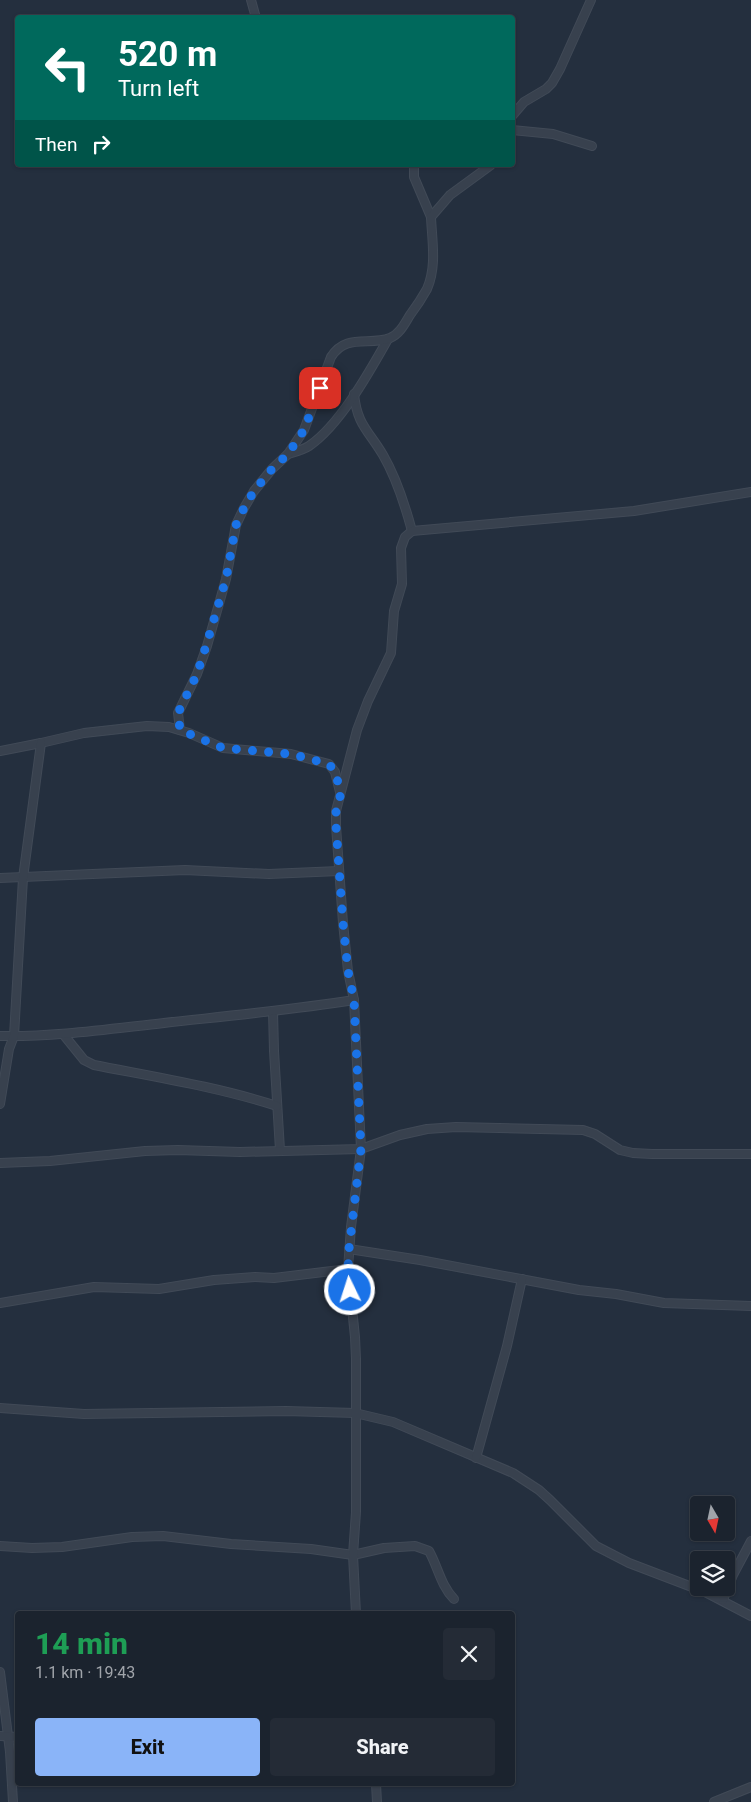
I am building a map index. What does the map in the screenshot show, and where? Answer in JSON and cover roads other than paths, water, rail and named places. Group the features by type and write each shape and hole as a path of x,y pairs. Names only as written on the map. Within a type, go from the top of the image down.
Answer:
{"street":[{"path":"251,0 255,15"},
{"path":"515,112 524,102 546,89 552,83 591,0"},
{"path":"515,130 553,134 592,146"},
{"path":"180,730 178,713 197,674 226,579 236,525 244,508 254,491 272,469 288,454 304,430 336,348 354,342 388,339 396,335 427,288 434,256 434,238 431,217 414,177 414,167"},
{"path":"431,217 450,196 487,167"},
{"path":"288,454 308,447 325,433 354,394 388,339"},
{"path":"354,394 358,417 384,456 394,475 412,532"},
{"path":"356,1611 353,1555 356,1512 355,1337 348,1269 361,1149 354,1000 348,971 336,811 357,730 390,653 394,611 402,584 401,548 406,537 412,532 634,511 751,492"},
{"path":"0,751 117,728 169,727 223,748 291,754 329,764 335,772 341,793"},
{"path":"0,1104 14,1036 23,878 41,743"},
{"path":"0,878 185,870 269,874 339,871"},
{"path":"0,1036 105,1031 273,1012 354,1000"},
{"path":"273,1012 280,1150"},
{"path":"63,1034 84,1060 94,1065 254,1098 277,1106"},
{"path":"0,1163 50,1161 145,1151 240,1152 361,1149 400,1135 426,1129 456,1127 583,1130 595,1134 620,1150 634,1153 751,1154"},
{"path":"349,1249 420,1260 579,1290 664,1302 751,1306"},
{"path":"0,1303 94,1287 159,1290 214,1280 255,1277 274,1278 348,1269"},
{"path":"476,1458 507,1346 522,1279"},
{"path":"0,1408 84,1414 286,1411 355,1413 393,1422 513,1473 539,1490 596,1546 629,1563 724,1600 751,1616"},
{"path":"0,1546 62,1547 132,1537 163,1536 231,1544 311,1549 353,1555 384,1548 414,1546 426,1549 431,1554 449,1594 454,1599"},
{"path":"724,1600 733,1575 751,1541"},
{"path":"0,1672 4,1736 13,1802"},
{"path":"376,1786 377,1802"},
{"path":"714,1802 751,1787"}]}
